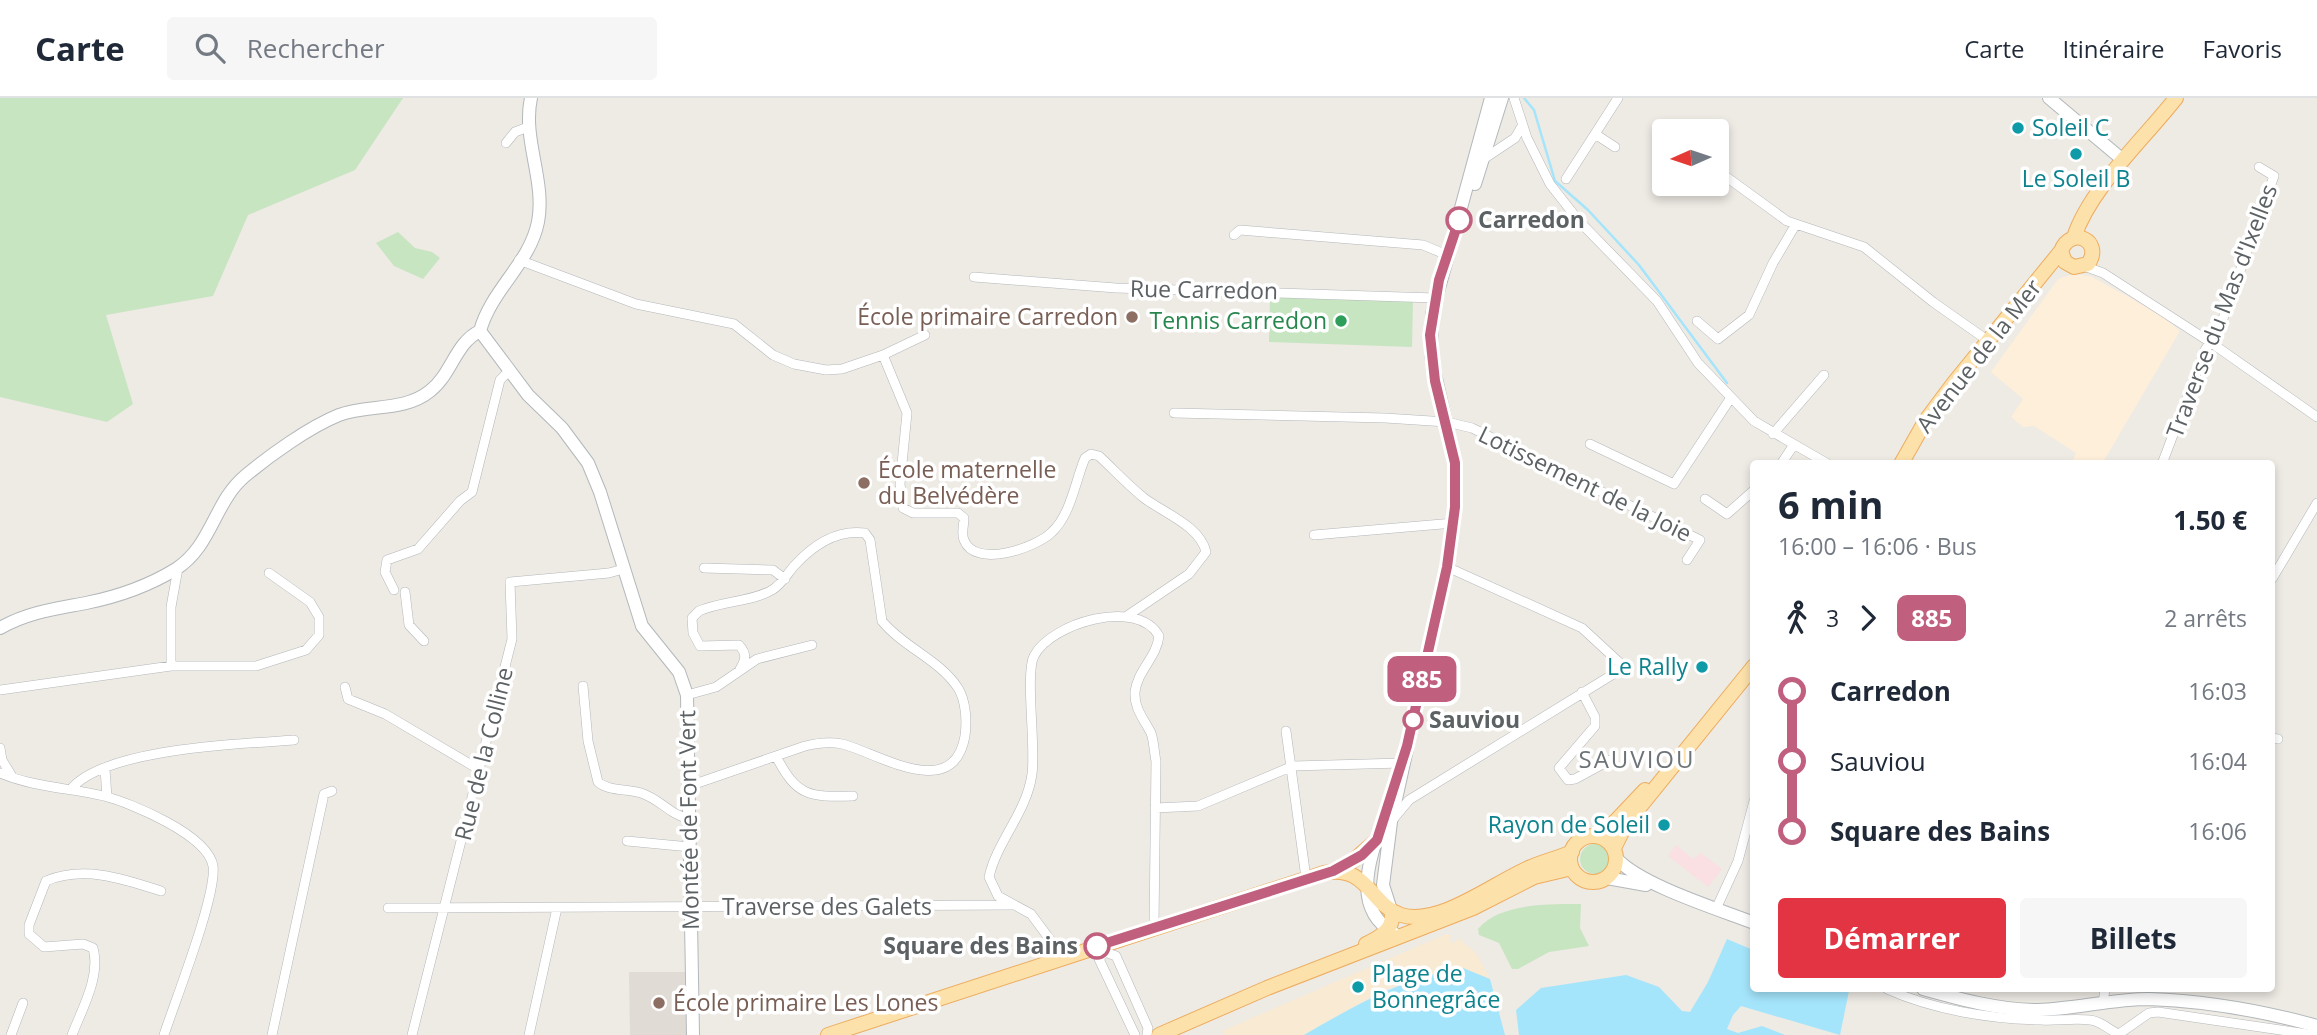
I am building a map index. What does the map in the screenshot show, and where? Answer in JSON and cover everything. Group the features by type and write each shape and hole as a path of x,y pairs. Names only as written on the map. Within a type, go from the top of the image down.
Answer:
{"main road":[{"path":"0,628 34,612 89,602 129,589 177,568 205,542 233,487 244,477 338,416 405,403 430,391 444,376 465,340 480,331 488,306 533,238 539,219 528,127 531,98"},
{"path":"1461,213 1491,98"},
{"path":"1314,972 1388,930 1393,921 1383,885 1391,822 1447,567 1454,523 1455,463 1431,356 1435,298 1461,213 1485,158 1502,98"},
{"path":"2049,98 2123,160"},
{"name":"Avenue de la Mer","path":"2082,253 2078,225 2123,160 2176,98"},
{"name":"Avenue de la Mer","path":"1910,460 1939,410 1981,355 2034,294 2053,275 2082,253 2090,223 2144,148 2158,121"},
{"name":"Avenue de la Mer","path":"1902,460 1926,420 2065,243 2082,253"},
{"name":"Montée de Font Vert","path":"480,331 536,404 572,440 588,463 600,492 642,625 679,672 687,695 693,1035"},
{"path":"1572,852 1572,867 1585,881 1597,882 1607,878 1614,869 1615,853 1626,824 1750,671"},
{"path":"1333,871 1353,876 1365,883 1391,910 1405,916 1434,914 1468,900 1530,867 1572,852 1583,838 1595,836 1610,827 1627,806 1691,743"},
{"path":"1401,937 1388,930 1371,907 1365,883 1407,746"},
{"path":"1595,836 1608,841 1628,868 1684,895 1750,922"},
{"path":"828,1035 1063,957 1103,949 1154,926 1333,871 1362,855 1377,840"},
{"path":"1159,1035 1267,988 1473,908 1534,877 1572,867"},
{"path":"1607,878 1684,895"},
{"path":"1935,992 1976,1002 2024,1009 2162,1000 2281,1027 2317,1026"}],"street":[{"path":"1514,98 1522,126 1550,184 1579,221 1657,301 1698,363 1730,398 1773,434 1820,460"},
{"path":"1566,179 1618,98"},
{"path":"1485,158 1515,138 1522,126"},
{"path":"506,143 515,132 528,127"},
{"path":"1595,134 1615,147"},
{"name":"Traverse du Mas d'Ixelles","path":"2164,460 2210,342 2220,327 2274,176 2259,167"},
{"path":"1729,179 1796,225 1864,247 1987,340"},
{"path":"1696,321 1718,339 1749,314 1773,263 1796,225"},
{"path":"1234,235 1240,230 1431,246 1448,250"},
{"path":"2082,253 2103,273 2210,342 2317,418"},
{"path":"2082,253 2103,273"},
{"path":"519,260 636,304 734,324 773,355 812,369 842,369 883,355 925,335"},
{"name":"Rue Carredon","path":"974,277 1116,288 1435,298"},
{"path":"883,355 907,413 900,484 903,508 913,513 958,513 964,519 962,538 968,547 999,555 1036,543 1060,523 1085,458 1091,454 1099,456 1146,499 1204,542 1206,552 1189,574 1128,616"},
{"path":"424,640 409,625 399,591 386,572 387,560 418,549 460,501 472,492 500,380 510,370"},
{"path":"1773,434 1824,375"},
{"path":"1590,444 1674,484 1730,398"},
{"path":"1174,414 1447,422"},
{"name":"Lotissement de la Joie","path":"1447,422 1472,428 1700,540 1688,560"},
{"path":"1784,460 1793,446"},
{"path":"1705,499 1727,514 1750,494"},
{"path":"2275,574 2317,503"},
{"path":"1314,535 1454,523"},
{"path":"687,695 716,687 735,676 745,661 745,652 739,645 701,646 693,633 692,618 699,611 712,605 763,594 785,579 793,567 824,540 844,534 865,533 870,540 881,621 949,678 959,690 966,726 956,757 939,768 904,769 843,744 824,742 689,786"},
{"path":"1391,822 1409,800 1615,673 1620,664 1581,628 1447,567"},
{"path":"171,666 171,607 177,568"},
{"path":"704,568 773,570 785,579"},
{"name":"Rue de la Colline","path":"412,1035 512,639 510,582 609,573 623,569"},
{"path":"0,690 171,666 256,666 306,650 319,635 319,617 310,602 269,573"},
{"path":"1063,957 1031,914 998,895 989,877 1022,807 1032,775 1032,659 1054,636 1093,620 1128,616 1150,623 1159,636 1158,644 1140,674 1135,692 1138,711 1152,736 1155,808 1154,926"},
{"path":"740,669 771,654 812,645"},
{"path":"583,686 588,741 597,782 609,788 639,792 653,798 671,813 690,819"},
{"path":"345,687 348,699 385,714 480,771"},
{"path":"1582,692 1595,718 1595,726 1559,768 1568,780 1575,779 1610,760"},
{"path":"1286,732 1293,766 1306,878"},
{"path":"72,789 79,779 139,757 187,748 294,740"},
{"path":"0,748 2,760 14,779"},
{"path":"776,756 793,785 804,793 815,797 853,796"},
{"path":"1155,808 1198,806 1293,766 1402,763"},
{"path":"105,769 107,797"},
{"path":"0,773 14,779 107,797 153,815 185,834 207,853 212,864 209,895 164,1035"},
{"path":"1398,789 1409,800"},
{"path":"272,1035 324,794 332,791"},
{"path":"1716,909 1738,860 1750,816"},
{"path":"627,841 690,847"},
{"path":"72,1035 96,970 96,957 93,948 83,944 44,947 29,934 29,925 46,881 56,877 109,874 161,891"},
{"name":"Traverse des Galets","path":"388,908 1014,905"},
{"path":"529,1035 557,908"},
{"path":"1135,1035 1099,959 1103,949 1116,956 1148,1028 1147,1035"},
{"path":"1896,992 1972,1013 2040,1020 2090,1020 2104,1023 2119,1034 2149,1013 2158,1012 2281,1027 2314,1035"},
{"path":"2103,1004 2105,992"},
{"path":"11,1035 23,1003"}],"shaded area":[{"path":"2073,274 2090,276 2165,318 2180,331 2104,460 2073,460 2076,453 2034,426 2023,427 2011,417 2023,399 1991,372 2058,279"},
{"path":"1676,845 1693,859 1701,853 1722,869 1708,887 1668,856"},
{"name":"École primaire Les Lones","path":"629,972 689,972 689,1035 630,1035"}],"green space":[{"path":"0,98 403,98 355,170 248,215 213,296 106,315 133,404 107,422 0,397"},
{"path":"398,232 415,248 432,252 440,258 423,279 394,266 376,243"},
{"name":"Tennis Carredon","path":"1270,297 1413,300 1412,347 1269,342"},
{"path":"1595,844 1601,845 1609,853 1609,865 1601,873 1595,874 1589,873 1581,865 1580,859 1581,853 1589,845"},
{"path":"1581,904 1580,928 1589,946 1549,952 1518,969 1512,969 1499,943 1479,935 1478,929 1487,920 1511,910 1540,905"}],"sand":[{"name":"Plage de Bonnegrâce","path":"1446,934 1451,935 1450,941 1455,943 1458,938 1476,953 1490,979 1463,968 1385,989 1304,1035 1224,1035 1222,1031"}],"water":[{"path":"1727,939 1750,949 1750,992 1849,992 1840,1035 1741,1006 1733,1015 1727,1029 1738,1033 1762,1026 1785,1035 1519,1035 1516,1010 1541,988 1626,975 1659,987 1682,1011 1690,1012 1708,982"},
{"path":"1463,968 1490,979 1505,1035 1304,1035 1400,985"}],"waterway":[{"path":"1524,98 1534,110 1555,181 1588,210 1639,265 1727,383"}],"bus line":[{"name":"885","path":"1097,946 1333,871 1362,855 1377,840 1407,746 1447,567 1454,523 1455,463 1435,381 1430,335 1439,280 1459,220"}],"place":[{"name":"Soleil C","path":"2018,128"},
{"name":"Le Soleil B","path":"2076,154"},
{"name":"Carredon","path":"1459,220"},
{"name":"École primaire Carredon","path":"1132,317"},
{"name":"Tennis Carredon","path":"1341,321"},
{"name":"École maternelle du Belvédère","path":"864,483"},
{"name":"Le Rally","path":"1702,667"},
{"name":"Sauviou","path":"1413,720"},
{"name":"Rayon de Soleil","path":"1664,825"},
{"name":"Square des Bains","path":"1097,946"},
{"name":"Plage de Bonnegrâce","path":"1358,987"},
{"name":"École primaire Les Lones","path":"659,1003"}],"district":[{"name":"SAUVIOU","path":"1637,760"}]}
